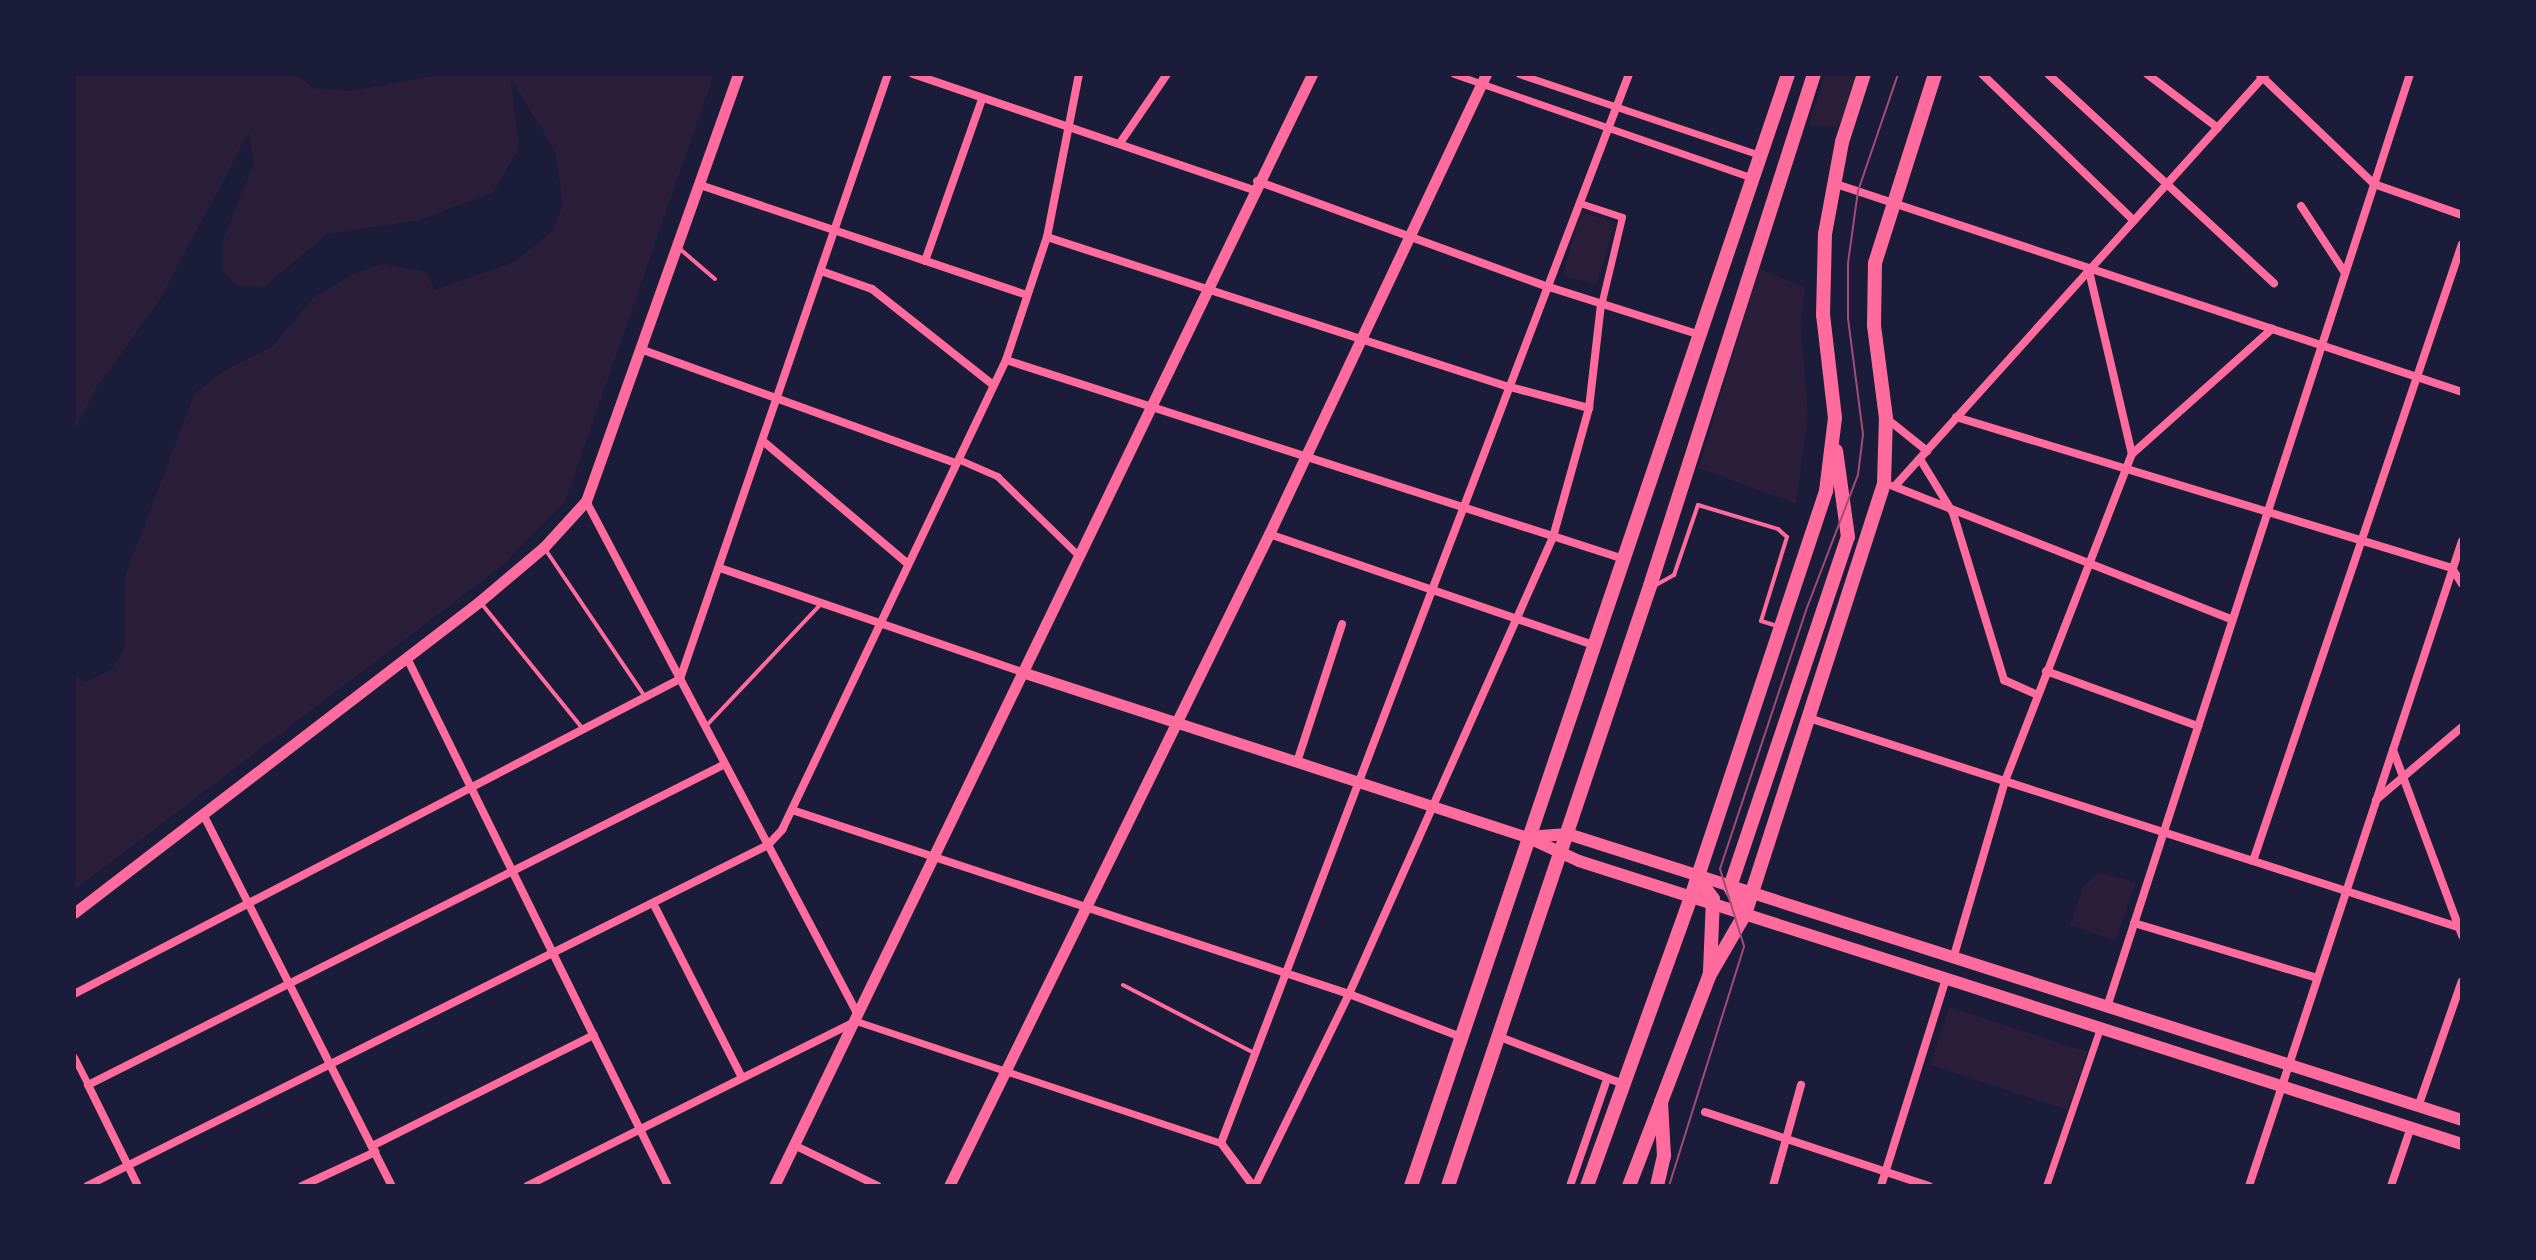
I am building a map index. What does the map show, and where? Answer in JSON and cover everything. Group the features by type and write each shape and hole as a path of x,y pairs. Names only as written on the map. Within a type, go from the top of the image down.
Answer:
{"main road":[{"path":"1411,1186 1787,74"},
{"path":"1448,1186 1650,586 1814,74"},
{"path":"1745,914 1730,887 1848,537 1834,439 1822,271 1833,183 1864,74"},
{"path":"1629,1186 1709,976 1745,914 1890,485 1872,287 1891,203 1935,74"},
{"path":"1587,1186 1691,897 1826,491 1834,439"},
{"path":"1527,837 1568,834 2462,1120"},
{"path":"1527,837 1561,855 2462,1144"},
{"path":"1697,877 1710,889 1712,903 1709,976"},
{"path":"1657,1186 1664,1156 1661,1102"}],"street":[{"path":"74,913 480,601 544,547 586,501 643,350 738,74"},
{"path":"74,994 680,679 888,74"},
{"path":"913,74 1411,238 1601,305 1700,335"},
{"path":"87,1186 768,845 792,810 1006,360 1047,237 1079,74"},
{"path":"1120,143 1167,74"},
{"path":"774,1186 1081,558 1255,186 1312,74"},
{"path":"1454,74 1484,79 1609,128 1752,178"},
{"path":"1519,74 1760,155"},
{"path":"1221,1143 1362,783 1629,74"},
{"path":"1982,74 2134,221"},
{"path":"2048,74 2274,283"},
{"path":"2147,74 2218,128"},
{"path":"2107,1007 2410,74"},
{"path":"2233,620 1953,513 1890,485 1920,459 2263,75 2374,184 2462,215"},
{"path":"949,1186 1083,906 1269,534 1484,79"},
{"path":"925,261 982,99"},
{"path":"1833,183 2089,271 2462,392"},
{"path":"700,185 1027,295"},
{"path":"586,501 857,1018 1002,1073 1221,1143 1254,1186 1349,994 1553,537 1589,408 1601,305 1622,217 1580,203"},
{"path":"2301,206 2345,273"},
{"path":"1047,237 1510,387 1589,408"},
{"path":"2253,861 2462,244"},
{"path":"821,271 872,289 993,385"},
{"path":"2089,271 2132,454"},
{"path":"1953,959 2005,781 2086,563 2132,454 2272,329"},
{"path":"643,350 997,476 1081,558"},
{"path":"1006,360 1624,559"},
{"path":"1956,417 2452,568 2462,584"},
{"path":"1886,418 1927,451"},
{"path":"763,441 908,564"},
{"path":"1920,459 1953,513 2004,680 2037,695"},
{"path":"1269,534 1596,646"},
{"path":"2249,1186 2462,541"},
{"path":"720,568 1025,673 1527,837"},
{"path":"1297,762 1342,624"},
{"path":"407,658 668,1186"},
{"path":"2046,671 2198,726"},
{"path":"1812,719 2253,861 2460,932"},
{"path":"2375,800 2462,727"},
{"path":"2393,749 2400,779 2460,932"},
{"path":"88,1085 725,764"},
{"path":"792,810 1349,994 1461,1037"},
{"path":"203,814 392,1186"},
{"path":"653,903 742,1078"},
{"path":"2134,923 2317,978"},
{"path":"1881,1186 1946,978"},
{"path":"2418,1107 2462,981"},
{"path":"527,1186 857,1018"},
{"path":"2046,1186 2100,1028"},
{"path":"302,1186 594,1035"},
{"path":"1500,1037 1623,1084"},
{"path":"74,1057 138,1186"},
{"path":"1570,1186 1607,1079"},
{"path":"1773,1186 1801,1085"},
{"path":"1705,1112 1929,1186"},
{"path":"2391,1186 2411,1127"},
{"path":"794,1145 878,1186"}],"lane":[{"path":"678,247 715,279"},
{"path":"1650,586 1674,575 1698,505 1778,529 1787,537 1761,621 1780,627"},
{"path":"544,547 646,698"},
{"path":"480,601 584,730"},
{"path":"705,726 822,603"},
{"path":"1123,985 1258,1055"}],"shaded area":[{"path":"74,74 296,74 313,88 351,91 445,74 714,74 565,502 503,565 74,890 74,675 86,682 112,669 125,646 125,576 195,393 227,369 272,347 314,297 357,272 383,264 426,272 435,290 516,261 553,230 563,204 555,152 511,78 519,149 493,192 420,220 327,234 263,288 237,285 223,273 223,240 254,163 249,132 161,298 97,387 74,432"},
{"path":"1825,74 1859,74 1838,127 1809,125"},
{"path":"1581,212 1615,222 1596,285 1563,275"},
{"path":"1759,268 1805,288 1801,327 1808,415 1796,504 1699,468"},
{"path":"2099,872 2136,883 2115,941 2070,925 2083,887"},
{"path":"1949,1007 2087,1052 2068,1110 1930,1065"}],"tram line":[{"path":"1669,1186 1744,946 1720,869 1808,605 1858,475 1863,434 1848,319 1848,263 1858,191 1898,74"}]}
